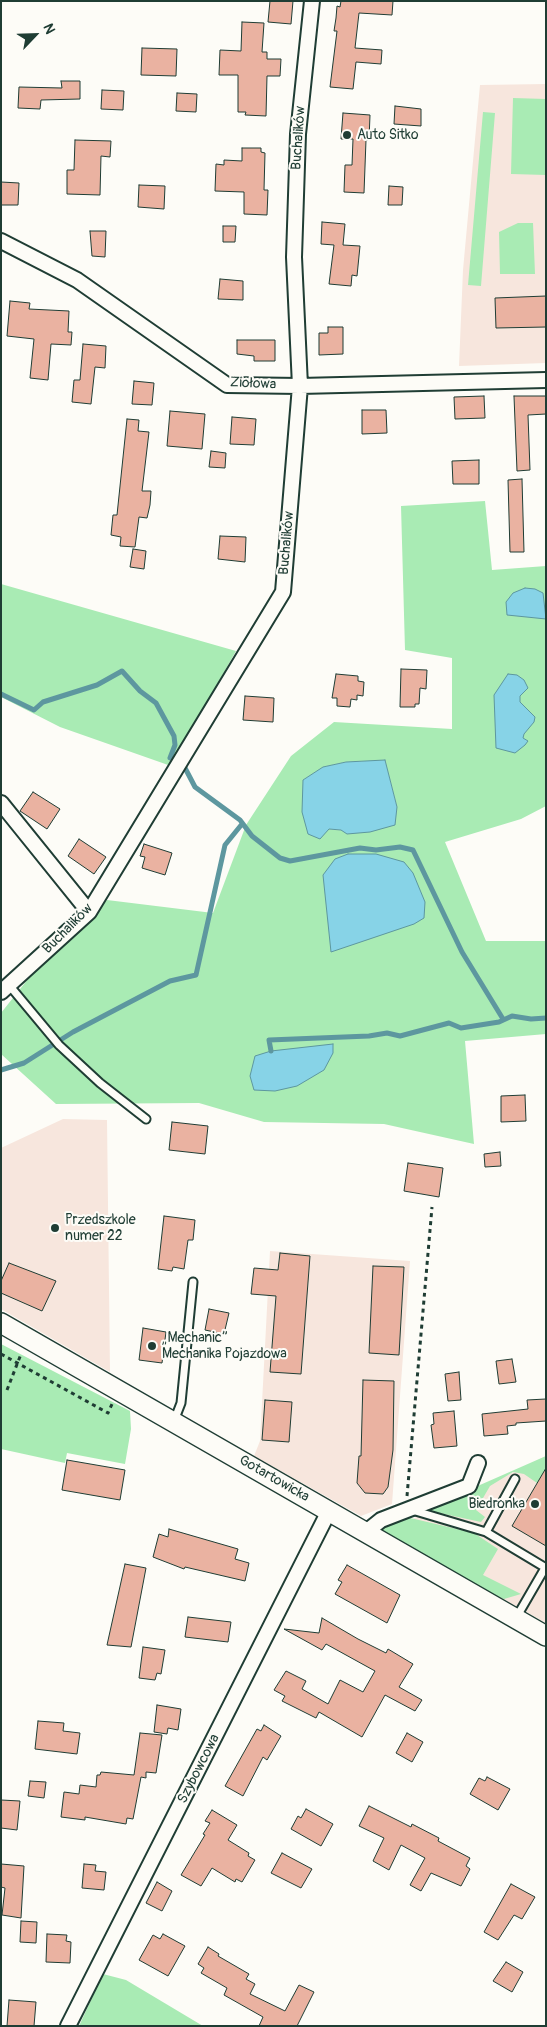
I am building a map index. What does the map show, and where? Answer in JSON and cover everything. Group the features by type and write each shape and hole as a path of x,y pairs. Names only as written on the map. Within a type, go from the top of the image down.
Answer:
{"street":[{"name":"Buchalików","path":"5,989 89,912 283,592 300,386 294,248 298,134 312,1"},
{"name":"Ziołowa","path":"1,241 77,280 227,385 300,386 546,380"},
{"path":"1,804 89,912"},
{"name":"Gotartowicka","path":"1,1323 546,1636"},
{"path":"366,1532 380,1520 468,1486 478,1463"},
{"name":"Szybowcowa","path":"68,2026 329,1511"}],"lane":[{"path":"5,989 100,1084 146,1119"},
{"path":"174,1422 181,1403 193,1282"},
{"path":"486,1532 514,1479"},
{"path":"406,1509 486,1532 545,1568 516,1618"}],"path":[{"path":"406,1509 432,1207"},
{"path":"7,1390 24,1349"},
{"path":"1,1354 108,1413 119,1390"}],"shaded area":[{"path":"546,84 546,363 459,366 463,270 480,85"},
{"name":"Przedszkole numer 22","path":"63,1119 107,1120 110,1372 1,1309 1,1148"},
{"path":"270,1251 410,1261 392,1504 361,1516 254,1456 260,1441"},
{"path":"546,1456 546,1623 383,1532 469,1494"}],"green space":[{"path":"513,98 546,99 546,175 511,174"},
{"path":"483,112 495,113 481,286 468,285"},
{"path":"518,223 533,223 535,274 500,274 499,232"},
{"path":"485,501 492,570 546,566 546,806 521,819 445,842 486,941 546,941 546,1034 465,1041 474,1144 384,1124 264,1122 199,1103 56,1104 1,1054 1,1013 28,979 107,900 213,913 246,825 291,756 334,722 452,729 452,658 405,650 401,506","holes":["385,761 397,807 341,830 329,829 303,780 324,767 346,762"]},
{"path":"1,584 236,651 171,766 60,727 1,697"},
{"path":"1,1344 130,1411 131,1429 125,1464 67,1453 65,1463 1,1449"},
{"path":"546,1456 546,1468 537,1483 524,1474 513,1472 490,1486 476,1510 485,1517 481,1522 421,1509 446,1504 458,1499 464,1492"},
{"path":"402,1516 474,1533 498,1549 483,1575 521,1594 504,1599 466,1585 383,1532 380,1526"},
{"path":"103,1974 126,1980 203,2026 79,2026"}],"water":[{"path":"525,588 535,589 543,593 546,619 507,615 506,602 513,593"},
{"path":"508,674 517,675 524,680 528,688 520,696 520,702 535,717 534,722 524,734 523,738 528,741 515,753 496,748 494,695"},
{"path":"385,760 397,807 395,825 370,832 347,834 341,830 329,829 320,839 308,834 302,812 303,780 323,767 346,762"},
{"path":"348,854 376,854 404,862 413,873 425,902 424,918 414,924 331,952 323,875 335,859"},
{"path":"333,1044 333,1053 324,1070 297,1086 275,1091 254,1090 250,1076 255,1056 271,1051"}],"building":[{"path":"270,1 293,1 291,24 268,22"},
{"path":"341,1 393,1 392,15 359,13 355,48 382,50 381,64 356,62 353,89 330,87 337,31 334,31 337,6 340,7"},
{"path":"242,22 264,23 262,52 267,52 267,59 281,59 280,76 267,76 266,116 245,115 246,112 238,112 238,75 219,75 220,50 241,51"},
{"path":"142,48 177,49 176,76 141,75"},
{"path":"61,81 80,81 80,99 41,100 40,109 18,108 19,87 62,88"},
{"path":"102,90 124,91 123,110 101,109"},
{"path":"177,93 197,94 196,112 176,111"},
{"path":"395,106 421,109 421,126 394,124"},
{"path":"343,113 370,115 369,140 366,140 364,193 344,192 345,165 352,165 353,139 341,139"},
{"path":"75,140 111,141 110,157 101,156 100,195 67,194 67,170 74,170"},
{"path":"242,148 261,148 261,152 265,153 264,190 268,190 267,215 244,214 244,192 215,191 216,164 224,165 224,160 242,161"},
{"path":"1,182 19,183 18,205 1,205"},
{"path":"139,185 165,186 164,209 138,207"},
{"path":"389,186 403,187 402,205 388,205"},
{"path":"322,222 345,224 343,245 360,246 357,276 352,275 351,286 329,284 334,245 321,244"},
{"path":"223,226 236,226 235,242 223,242"},
{"path":"90,231 106,231 105,257 92,256"},
{"path":"220,279 243,281 243,300 218,299"},
{"path":"546,296 546,327 496,328 495,298"},
{"path":"10,301 30,303 29,309 69,311 68,332 72,332 71,345 51,344 48,380 30,378 34,339 7,336"},
{"path":"328,327 343,327 343,354 319,355 319,333 328,333"},
{"path":"237,340 275,340 275,361 254,361 254,356 237,354"},
{"path":"83,344 106,346 105,368 95,367 91,404 72,402 74,380 80,380"},
{"path":"134,381 154,383 152,405 132,404"},
{"path":"484,396 485,418 455,419 454,397"},
{"path":"514,396 546,396 546,414 528,415 530,470 517,471"},
{"path":"362,410 386,410 387,433 362,434"},
{"path":"170,411 205,414 202,449 167,446"},
{"path":"232,417 256,419 254,445 230,444"},
{"path":"127,419 139,420 138,431 149,432 142,491 151,491 150,505 147,518 139,517 135,547 120,546 121,537 111,535 113,515 117,515"},
{"path":"211,451 226,453 225,468 209,467"},
{"path":"479,460 479,484 453,484 452,461"},
{"path":"522,479 524,552 510,552 508,480"},
{"path":"220,536 246,537 245,562 218,559"},
{"path":"133,549 146,551 144,569 130,567"},
{"path":"401,669 427,670 426,689 420,688 419,704 415,704 415,707 400,707"},
{"path":"336,674 358,676 358,681 364,682 363,696 357,695 357,700 351,699 350,707 337,706 337,698 332,698"},
{"path":"245,696 274,698 273,722 243,720"},
{"path":"33,792 60,809 47,829 20,811"},
{"path":"79,839 106,857 94,874 68,856"},
{"path":"144,844 172,853 165,875 142,868 145,857 140,856"},
{"path":"525,1095 526,1121 501,1122 501,1096"},
{"path":"172,1122 208,1126 205,1154 169,1150"},
{"path":"500,1152 501,1166 485,1167 484,1154"},
{"path":"408,1163 443,1168 439,1197 404,1191"},
{"path":"164,1216 195,1220 193,1240 188,1240 184,1269 173,1267 172,1271 158,1269"},
{"path":"280,1253 310,1256 301,1374 270,1372 276,1296 251,1294 254,1268 278,1270"},
{"path":"9,1263 56,1281 42,1311 1,1293 1,1281"},
{"path":"373,1266 404,1267 399,1355 369,1353"},
{"path":"209,1309 229,1313 224,1334 205,1330"},
{"name":"„Mechanic” Mechanika Pojazdowa","path":"143,1328 166,1332 162,1363 139,1360"},
{"path":"512,1359 516,1382 499,1384 496,1361"},
{"path":"459,1372 461,1400 448,1401 445,1374"},
{"path":"363,1380 394,1381 393,1450 388,1487 383,1494 365,1493 357,1483 359,1456 361,1456"},
{"path":"546,1399 546,1421 516,1423 516,1425 507,1426 508,1434 484,1436 482,1414 528,1409 527,1400"},
{"path":"265,1400 292,1402 289,1442 262,1440"},
{"path":"454,1411 457,1446 434,1448 431,1425 434,1424 433,1413"},
{"path":"67,1460 125,1470 120,1500 62,1490"},
{"name":"Biedronka","path":"546,1468 546,1546 512,1526"},
{"path":"169,1529 238,1549 235,1559 249,1563 245,1581 185,1567 184,1569 153,1557 159,1534 168,1537"},
{"path":"125,1564 146,1568 131,1647 107,1645"},
{"path":"347,1565 400,1595 387,1623 335,1594 342,1582 338,1580"},
{"path":"188,1617 231,1622 228,1642 185,1637"},
{"path":"322,1618 358,1639 386,1653 388,1649 413,1664 399,1687 422,1700 415,1711 385,1695 362,1737 319,1712 316,1718 282,1701 285,1696 274,1690 286,1671 306,1681 302,1689 328,1704 340,1680 363,1692 375,1671 326,1644 322,1650 284,1629 319,1633"},
{"path":"143,1647 165,1650 161,1674 157,1673 155,1680 139,1678"},
{"path":"157,1705 181,1709 178,1730 168,1728 167,1734 154,1732"},
{"path":"38,1721 64,1723 63,1731 80,1733 77,1754 35,1749"},
{"path":"264,1725 281,1736 267,1760 263,1757 243,1796 225,1786 257,1729 261,1731"},
{"path":"140,1733 162,1735 156,1773 146,1772 146,1778 141,1777 133,1819 127,1818 126,1824 85,1817 85,1820 61,1817 64,1792 79,1794 80,1785 96,1787 97,1775 100,1775 101,1772 134,1775"},
{"path":"407,1733 423,1742 412,1762 396,1753"},
{"path":"487,1777 510,1789 498,1810 470,1794 479,1778 485,1781"},
{"path":"30,1781 46,1782 44,1798 28,1796"},
{"path":"1,1800 20,1801 17,1830 1,1828"},
{"path":"369,1806 411,1827 412,1824 439,1838 438,1841 470,1858 466,1866 470,1869 461,1886 431,1873 421,1891 410,1885 425,1858 401,1845 389,1870 373,1861 384,1838 359,1826"},
{"path":"306,1809 333,1824 321,1846 291,1829 298,1816 301,1818"},
{"path":"212,1810 237,1825 228,1840 249,1853 248,1856 255,1860 242,1882 236,1879 235,1882 212,1868 201,1886 181,1875 205,1835 203,1834 210,1823 205,1821"},
{"path":"282,1853 312,1869 301,1888 271,1873"},
{"path":"1,1864 24,1866 21,1918 2,1915 5,1888 1,1887"},
{"path":"84,1864 96,1865 95,1871 106,1872 104,1890 82,1888"},
{"path":"157,1882 172,1891 162,1911 146,1903"},
{"path":"511,1884 535,1897 522,1919 514,1915 498,1940 484,1932"},
{"path":"21,1921 37,1922 36,1943 20,1942"},
{"path":"47,1934 67,1935 66,1941 71,1942 70,1963 46,1962"},
{"path":"163,1934 185,1946 168,1976 139,1960 153,1935 160,1939"},
{"path":"208,1947 219,1954 218,1956 249,1974 246,1979 255,1984 250,1994 285,2011 299,1985 314,1992 297,2026 259,2026 263,2017 224,1995 227,1988 201,1973 204,1968 198,1964"},
{"path":"506,1962 523,1972 512,1992 493,1981"},
{"path":"9,2000 36,2002 34,2026 7,2026"}],"waterway":[{"path":"1,694 34,710 43,702 97,685 122,671 140,691 156,703 174,736 175,745 170,758"},
{"path":"184,766 195,787 240,820 252,836 280,858 290,861 360,848 376,850 400,847 413,850 462,952 503,1019"},
{"path":"1,1070 24,1063 73,1032 170,981 196,975 225,845 242,824"},
{"path":"271,1051 269,1040 369,1036 387,1033 400,1036 449,1023 461,1028 499,1022 512,1016 531,1019 546,1018"}],"place":[{"name":"Auto Sitko","path":"347,135"},
{"name":"Przedszkole numer 22","path":"55,1228"},
{"name":"„Mechanic” Mechanika Pojazdowa","path":"152,1346"},
{"name":"Biedronka","path":"535,1504"}]}
